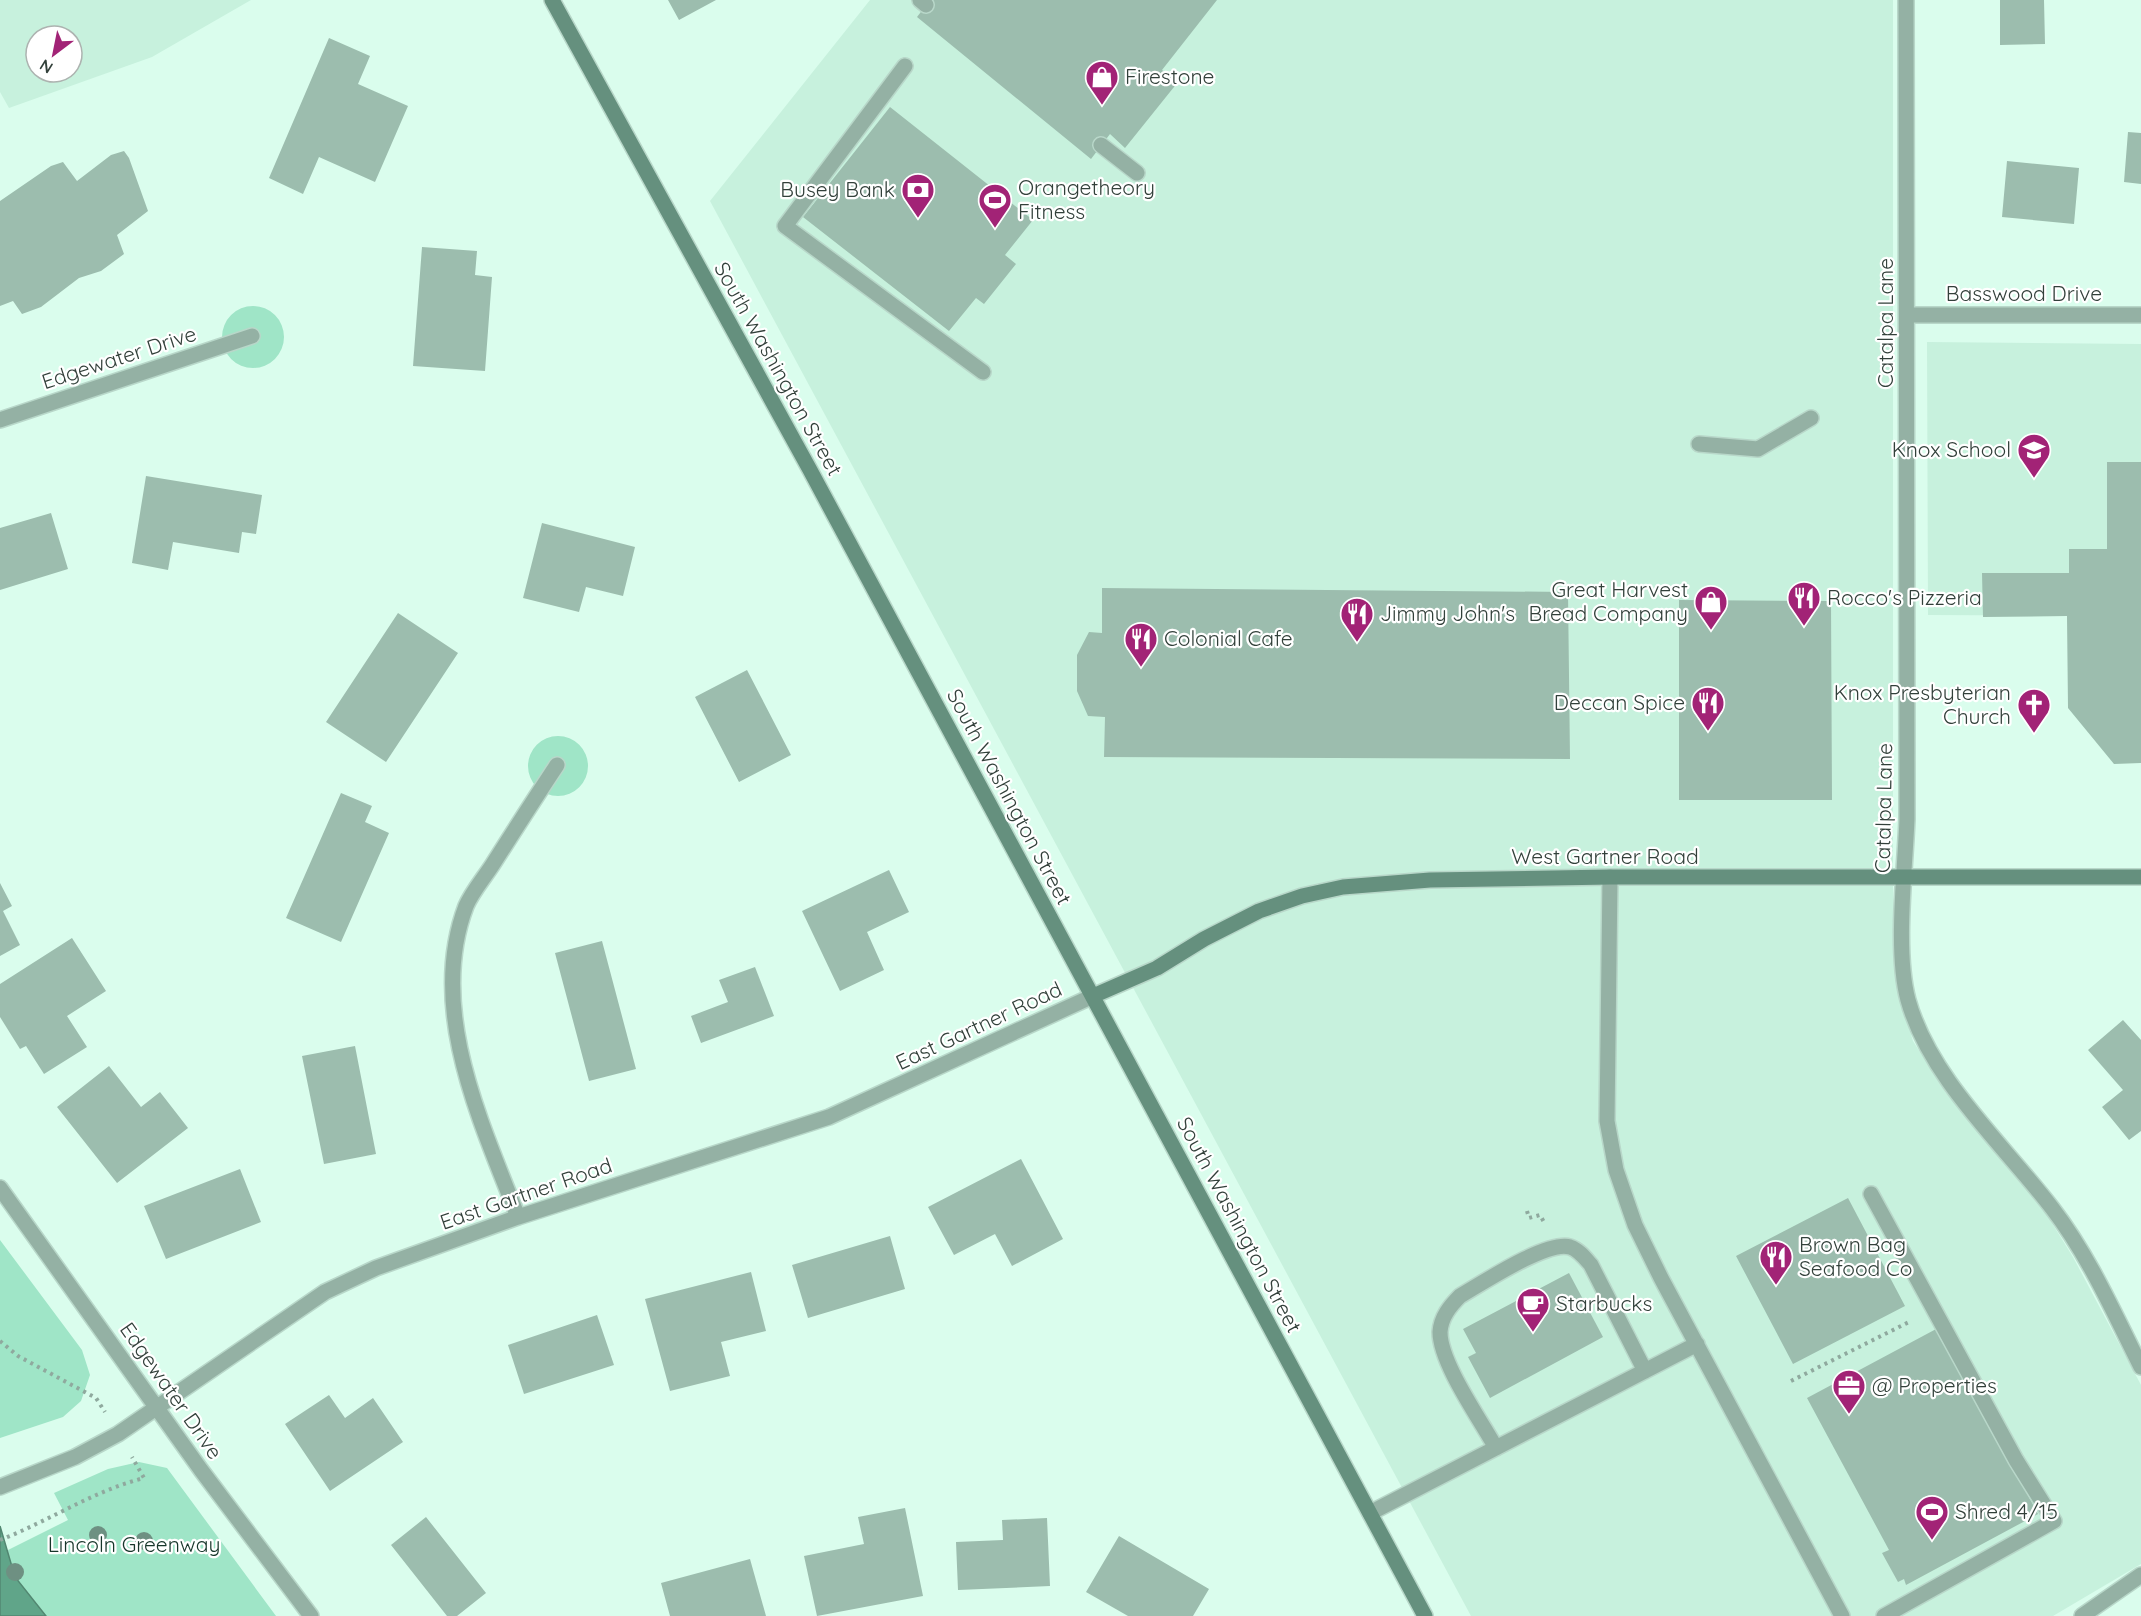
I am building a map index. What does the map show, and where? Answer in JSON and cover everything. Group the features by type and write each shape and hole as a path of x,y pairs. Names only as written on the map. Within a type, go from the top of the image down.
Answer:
{"main road":[{"name":"South Washington Street","path":"552,0 816,480 1425,1616"},
{"name":"West Gartner Road","path":"1093,996 1157,968 1204,939 1259,911 1302,896 1343,887 1430,880 1610,877 2141,877"}],"street":[{"name":"Catalpa Lane","path":"1906,0 1908,315 1903,952 1908,999 1919,1030 1951,1083 2053,1210 2091,1269 2141,1367"},
{"path":"905,66 785,226 983,372"},
{"path":"1101,145 1137,173"},
{"name":"Basswood Drive","path":"1908,315 2141,315"},
{"name":"Edgewater Drive","path":"0,420 252,336"},
{"path":"1699,444 1758,449 1811,418"},
{"path":"518,1217 468,1081 459,1040 452,976 456,942 467,904 557,765"},
{"path":"1610,877 1607,1121 1616,1170 1635,1225 1842,1616"},
{"name":"East Gartner Road","path":"0,1487 75,1457 157,1408 246,1344 325,1292 376,1268 518,1217 830,1117 1093,996"},
{"name":"Edgewater Drive","path":"0,1188 201,1470 311,1616"},
{"path":"1871,1194 2016,1460 2054,1521 1884,1616"},
{"path":"1496,1448 1446,1360 1440,1331 1450,1306 1460,1296 1545,1250 1569,1247 1582,1254 1591,1265 1645,1371"},
{"path":"1370,1512 1697,1344"},
{"path":"2082,1616 2141,1575"}],"path":[{"path":"1527,1211 1529,1218 1540,1215 1550,1233"},
{"path":"1791,1381 1908,1323"},
{"path":"0,1341 18,1356 96,1398"},
{"path":"0,1540 38,1525 94,1495 144,1478 138,1467"}],"shaded area":[{"path":"0,0 251,0 152,57 84,81 84,24 24,24 24,84 76,84 9,108 0,92"},
{"path":"870,0 1893,0 1893,896 1897,988 1913,1041 1946,1093 2042,1207 2073,1257 2141,1385 2141,1564 2053,1616 1471,1616 710,201"},
{"name":"Knox School","path":"1927,342 2141,344 2141,616 1928,615"},
{"path":"0,1526 15,1577 46,1616 0,1616"}],"green space":[{"path":"253,306 265,308 275,315 282,325 284,337 282,349 275,359 265,366 253,368 241,366 231,359 224,349 222,337 224,325 231,315 241,308"},
{"path":"558,736 575,741 583,749 588,766 583,783 575,791 558,796 541,791 533,783 528,766 533,749 541,741"},
{"path":"0,1240 82,1350 90,1375 81,1401 63,1417 0,1438"},
{"name":"Lincoln Greenway","path":"139,1462 167,1468 276,1616 0,1616 0,1554 68,1520 54,1493 108,1469"}],"building":[{"path":"668,0 716,0 679,20"},
{"path":"930,0 1217,0 1162,70 1178,82 1125,148 1110,134 1091,159 917,17"},
{"path":"2000,0 2044,0 2045,44 2000,45"},
{"path":"329,38 370,56 358,84 408,106 375,182 319,157 303,194 269,178"},
{"name":"Busey Bank","path":"890,107 1033,220 1005,255 1016,264 984,304 976,298 949,331 803,217"},
{"path":"2128,132 2141,133 2141,184 2124,182"},
{"path":"124,151 129,158 148,211 117,235 124,254 101,271 79,278 41,307 22,314 13,301 0,306 0,201 51,166 63,162 77,181 111,155"},
{"path":"2007,161 2079,168 2074,224 2002,217"},
{"path":"422,247 477,251 475,275 492,277 485,371 413,366"},
{"path":"2107,462 2141,462 2141,763 2114,764 2068,708 2067,616 1983,617 1982,573 2069,573 2069,549 2107,549"},
{"path":"146,476 262,495 256,534 242,532 239,553 173,542 168,570 132,563"},
{"path":"51,513 68,569 0,590 0,528"},
{"path":"542,523 635,547 623,596 586,587 579,612 523,598"},
{"path":"1102,588 1568,592 1570,759 1104,757 1105,717 1088,716 1077,691 1077,655 1089,632 1102,633"},
{"path":"1679,600 1831,601 1832,800 1679,800"},
{"path":"398,613 458,653 386,762 326,722"},
{"path":"747,670 791,755 739,782 695,697"},
{"path":"341,793 372,806 365,822 389,833 341,942 286,918"},
{"path":"889,870 909,912 867,932 884,970 840,991 802,911"},
{"path":"0,883 12,906 3,911 20,945 0,956"},
{"path":"72,938 106,991 67,1016 87,1047 44,1074 26,1046 20,1049 0,1017 0,984"},
{"path":"602,941 636,1069 589,1081 555,953"},
{"path":"755,967 774,1016 701,1043 691,1016 728,1002 719,980"},
{"path":"2123,1020 2141,1040 2141,1131 2129,1140 2102,1107 2123,1090 2088,1050"},
{"path":"355,1046 376,1154 324,1164 302,1056"},
{"path":"109,1066 141,1107 160,1092 188,1128 117,1183 57,1107"},
{"path":"1021,1159 1063,1239 1012,1266 995,1234 954,1255 928,1207"},
{"path":"240,1169 261,1222 166,1259 144,1206"},
{"path":"1848,1198 1905,1306 1793,1364 1736,1256"},
{"path":"890,1236 905,1289 808,1318 792,1265"},
{"path":"751,1272 766,1331 721,1342 730,1376 670,1391 645,1299"},
{"name":"Starbucks","path":"1569,1273 1603,1337 1490,1398 1468,1357 1476,1353 1463,1329"},
{"path":"597,1315 614,1365 524,1394 508,1345"},
{"path":"1938,1328 2038,1514 1906,1585 1904,1579 1898,1582 1882,1553 1889,1550 1807,1398"},
{"path":"329,1395 345,1418 373,1398 403,1442 330,1491 285,1424"},
{"path":"905,1508 923,1596 817,1616 804,1556 864,1544 858,1517"},
{"path":"426,1517 486,1593 457,1616 447,1616 391,1545"},
{"path":"1047,1518 1050,1586 958,1590 956,1542 1003,1540 1002,1520"},
{"path":"1119,1536 1209,1589 1193,1616 1128,1616 1086,1592"},
{"path":"750,1559 766,1616 670,1616 661,1583"}],"place":[{"name":"Firestone","path":"1102,106"},
{"name":"Busey Bank","path":"918,219"},
{"name":"Orangetheory Fitness","path":"995,229"},
{"name":"Knox School","path":"2034,479"},
{"name":"Rocco's Pizzeria","path":"1804,627"},
{"name":"Great Harvest Bread Company","path":"1711,631"},
{"name":"Jimmy John's","path":"1357,643"},
{"name":"Colonial Cafe","path":"1141,668"},
{"name":"Deccan Spice","path":"1708,732"},
{"name":"Knox Presbyterian Church","path":"2034,734"},
{"name":"Brown Bag Seafood Co","path":"1776,1286"},
{"name":"Starbucks","path":"1533,1333"},
{"name":"@ Properties","path":"1849,1415"},
{"name":"Shred 4/15","path":"1932,1541"}]}
